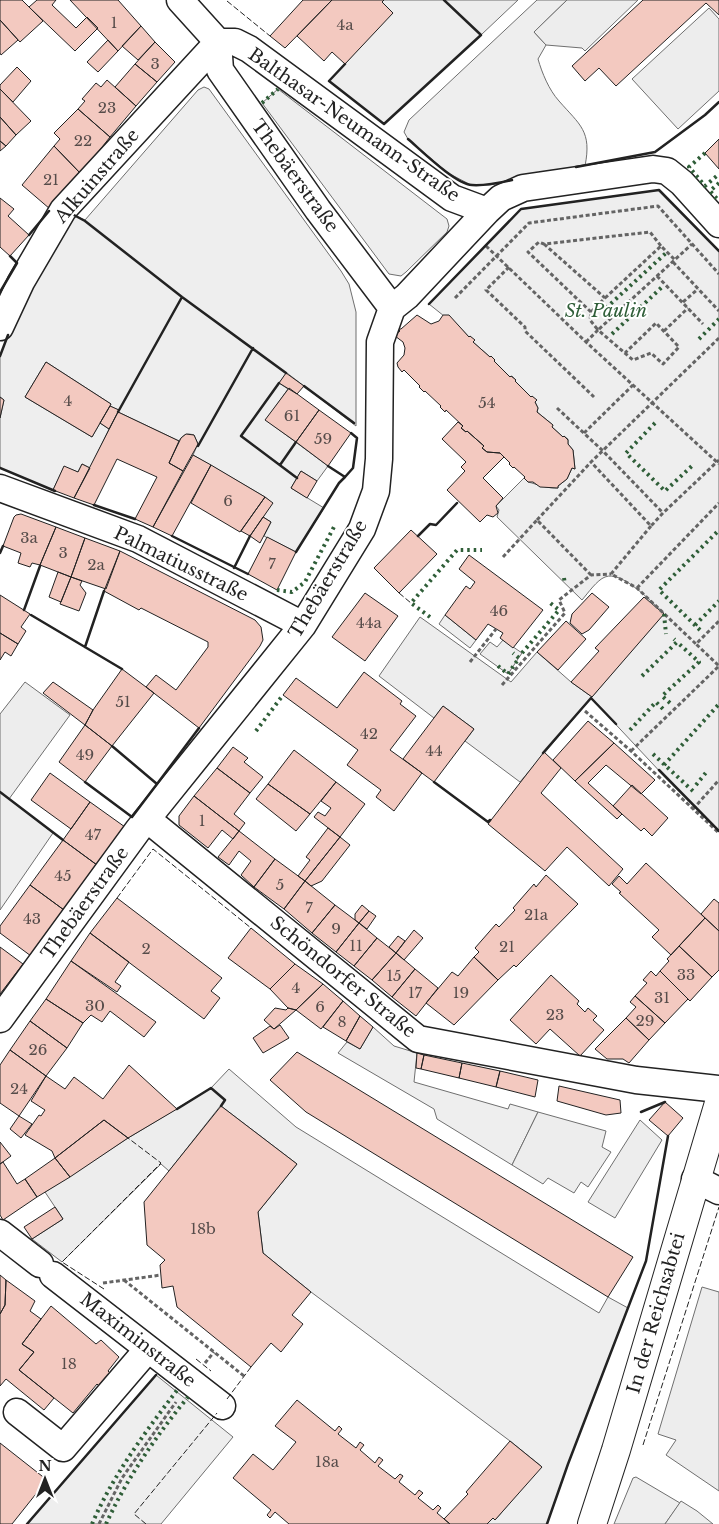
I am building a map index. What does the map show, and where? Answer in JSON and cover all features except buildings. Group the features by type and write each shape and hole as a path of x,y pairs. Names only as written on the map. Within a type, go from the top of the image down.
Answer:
{"main road":[{"name":"In der Reichsabtei","path":"592,1524 707,1185 719,1102"}],"street":[{"path":"180,0 218,42"},
{"name":"Balthasar-Neumann-Straße","path":"218,42 235,42 249,50 452,198 487,211"},
{"name":"Thebäerstraße","path":"0,1018 147,819 303,625 362,529 376,491 379,459 380,342 392,308 318,210 220,70 218,42"},
{"name":"Alkuinstraße","path":"0,327 22,282 63,210 218,42"},
{"path":"392,308 407,296 501,198 523,188 653,169 667,171 682,183 719,224"},
{"name":"Palmatiusstraße","path":"0,488 138,539 303,625"},
{"name":"Schöndorfer Straße","path":"147,819 418,1039 636,1080 719,1089"},
{"name":"Maximinstraße","path":"0,1233 222,1406"},
{"path":"17,1412 63,1448 148,1349"}],"path":[{"path":"455,298 530,223 658,206 719,274"},
{"path":"591,312 528,252 539,242 544,244 650,232 719,311"},
{"path":"466,233 498,256 586,342 718,462 663,513 612,574"},
{"path":"544,244 605,298"},
{"path":"586,342 692,244"},
{"path":"625,353 656,323 679,347 663,364 651,353 634,360 625,353 598,330 590,320 591,312 661,246"},
{"path":"509,267 486,290 525,327 525,331 594,397"},
{"path":"657,276 703,324"},
{"path":"683,302 698,289"},
{"path":"664,331 688,308"},
{"path":"503,557 591,462 719,338"},
{"path":"584,433 633,385"},
{"path":"557,408 603,451 663,513"},
{"path":"591,462 651,526"},
{"path":"637,588 719,503"},
{"path":"537,520 591,575"},
{"path":"502,685 565,613 559,600 591,575 612,574 637,588 719,666 631,751"},
{"path":"696,644 719,621"},
{"path":"470,662 496,628"},
{"path":"585,711 719,833"},
{"path":"693,809 719,780"},
{"path":"85,1298 96,1284 161,1275"},
{"path":"124,1280 244,1376"},
{"path":"99,1524 122,1478 190,1382 214,1352"}],"green space":[{"path":"384,0 444,0 481,35 384,124 329,81 392,13 382,2"},
{"path":"537,0 567,0 534,32 546,45 538,59 546,81 555,97 578,123 585,136 587,154 585,166 489,185 471,185 448,173 408,139 404,132 409,120"},
{"path":"204,87 209,89 341,271 349,284 356,312 356,426 287,373 279,383 288,389 266,420 328,466 317,481 301,471 291,488 324,508 296,552 264,536 271,522 263,517 272,503 193,455 198,444 194,435 185,435 179,441 118,412 118,410 110,406 111,404 46,362 25,397 92,437 100,423 109,429 90,468 82,464 78,472 64,467 53,490 0,468 0,418 4,400 0,397 0,356 25,297 71,214 85,220 198,90"},
{"path":"278,89 447,219 449,226 447,232 401,276 389,274 262,103"},
{"name":"St. Paulin","path":"659,190 719,251 719,831 591,698 664,613 628,582 612,576 605,577 599,581 582,600 497,517 499,510 496,506 524,478 528,482 558,488 567,479 572,468 575,469 573,450 568,444 568,439 563,437 552,427 553,425 537,412 536,400 512,376 510,377 491,356 473,342 474,340 449,316 444,316 429,304 521,209"},
{"path":"445,615 476,640 470,648 439,624"},
{"path":"503,640 522,653 508,674 480,654 490,642 497,647"},
{"path":"0,792 53,833 0,910"},
{"path":"373,1027 394,1046 417,1053 414,1082 508,1109 510,1104 538,1112 512,1165 437,1119 434,1109 338,1053 347,1042 360,1049"},
{"path":"229,1069 296,1127 599,1313 608,1297 628,1308 547,1524 487,1524 493,1518 496,1519 541,1466 311,1292 263,1253 258,1212 297,1164 221,1106 225,1100 211,1088"},
{"path":"156,1375 233,1437 161,1524 27,1524"},
{"path":"636,1477 680,1503 665,1524 614,1524 633,1478"}],"shaded area":[{"path":"444,0 518,0 481,35"},
{"path":"567,0 638,0 585,51 582,48 546,45 534,32"},
{"path":"709,8 719,19 719,91 678,129 632,79"},
{"path":"420,617 511,682 537,652 571,682 592,697 520,782 465,741 474,729 443,706 434,718 379,676"},
{"path":"25,682 70,715 9,799 0,792 0,714"},
{"path":"211,1088 225,1100 169,1171 161,1164 62,1262 32,1239 63,1219 45,1192 128,1138"},
{"path":"538,1112 606,1131 602,1147 611,1152 588,1187 581,1182 574,1193 548,1178 543,1184 512,1165"},
{"path":"640,1120 662,1140 615,1218 588,1202"},
{"path":"702,1287 719,1292 719,1491 666,1455 676,1440 658,1434"},
{"path":"681,1501 697,1511 713,1524 665,1524"}],"hedge":[{"path":"262,103 278,89"},
{"path":"705,153 689,167 705,186 719,174"},
{"path":"719,183 710,191 719,201"},
{"path":"606,308 666,253"},
{"path":"612,334 662,287"},
{"path":"699,339 719,319"},
{"path":"655,423 626,453 665,491 694,464"},
{"path":"277,590 292,592 305,582 335,525"},
{"path":"700,630 659,590 719,530"},
{"path":"430,617 411,603 457,550 482,550"},
{"path":"564,578 565,584"},
{"path":"695,625 719,601"},
{"path":"522,653 559,610 549,602"},
{"path":"664,614 666,634"},
{"path":"642,676 677,642 674,639"},
{"path":"670,703 662,696 699,662 677,642"},
{"path":"498,666 508,674 519,658 513,653"},
{"path":"256,731 283,695"},
{"path":"630,730 656,702 664,710"},
{"path":"664,765 719,704"},
{"path":"653,754 695,793"},
{"path":"696,785 708,770"},
{"path":"92,1524 120,1471 142,1437 178,1389"},
{"path":"106,1524 123,1490 143,1458 188,1397"}],"fence":[{"path":"227,1 270,36"},
{"path":"399,593 411,603"},
{"path":"117,898 153,849 251,928"},
{"path":"104,1289 62,1262 161,1163 128,1138"},
{"path":"643,1445 719,1207"},
{"path":"196,1359 211,1371"},
{"path":"227,1399 251,1367"},
{"path":"146,1524 134,1514 217,1413"}],"wall":[{"path":"345,64 329,81 384,124 481,35 444,0"},
{"path":"576,167 655,152 705,115 719,102"},
{"path":"408,139 448,173 465,183 482,185 512,180"},
{"path":"429,304 521,209 659,190 719,251"},
{"path":"29,235 49,211"},
{"path":"72,214 85,221 182,297 286,373"},
{"path":"0,292 17,263 10,256"},
{"path":"118,412 182,297"},
{"path":"0,356 8,335"},
{"path":"198,446 253,348"},
{"path":"279,383 241,436 297,478"},
{"path":"304,386 354,423"},
{"path":"328,466 345,477 353,468 357,438 351,433"},
{"path":"280,465 296,442"},
{"path":"0,468 55,491"},
{"path":"296,552 339,483 345,477"},
{"path":"418,536 430,524 436,525 457,503"},
{"path":"94,505 135,519"},
{"path":"172,536 248,574"},
{"path":"234,568 250,536"},
{"path":"0,553 3,546"},
{"path":"24,610 40,566"},
{"path":"85,647 104,591"},
{"path":"31,615 122,669"},
{"path":"543,753 591,698 616,724"},
{"path":"112,746 157,784 199,728"},
{"path":"659,770 719,831"},
{"path":"85,782 132,817 157,784"},
{"path":"434,782 488,822 490,820"},
{"path":"0,792 63,840"},
{"path":"177,1109 211,1088 225,1100 221,1106"},
{"path":"641,1112 665,1102"},
{"path":"547,1524 646,1261 668,1136"},
{"path":"27,1524 156,1375"}]}
